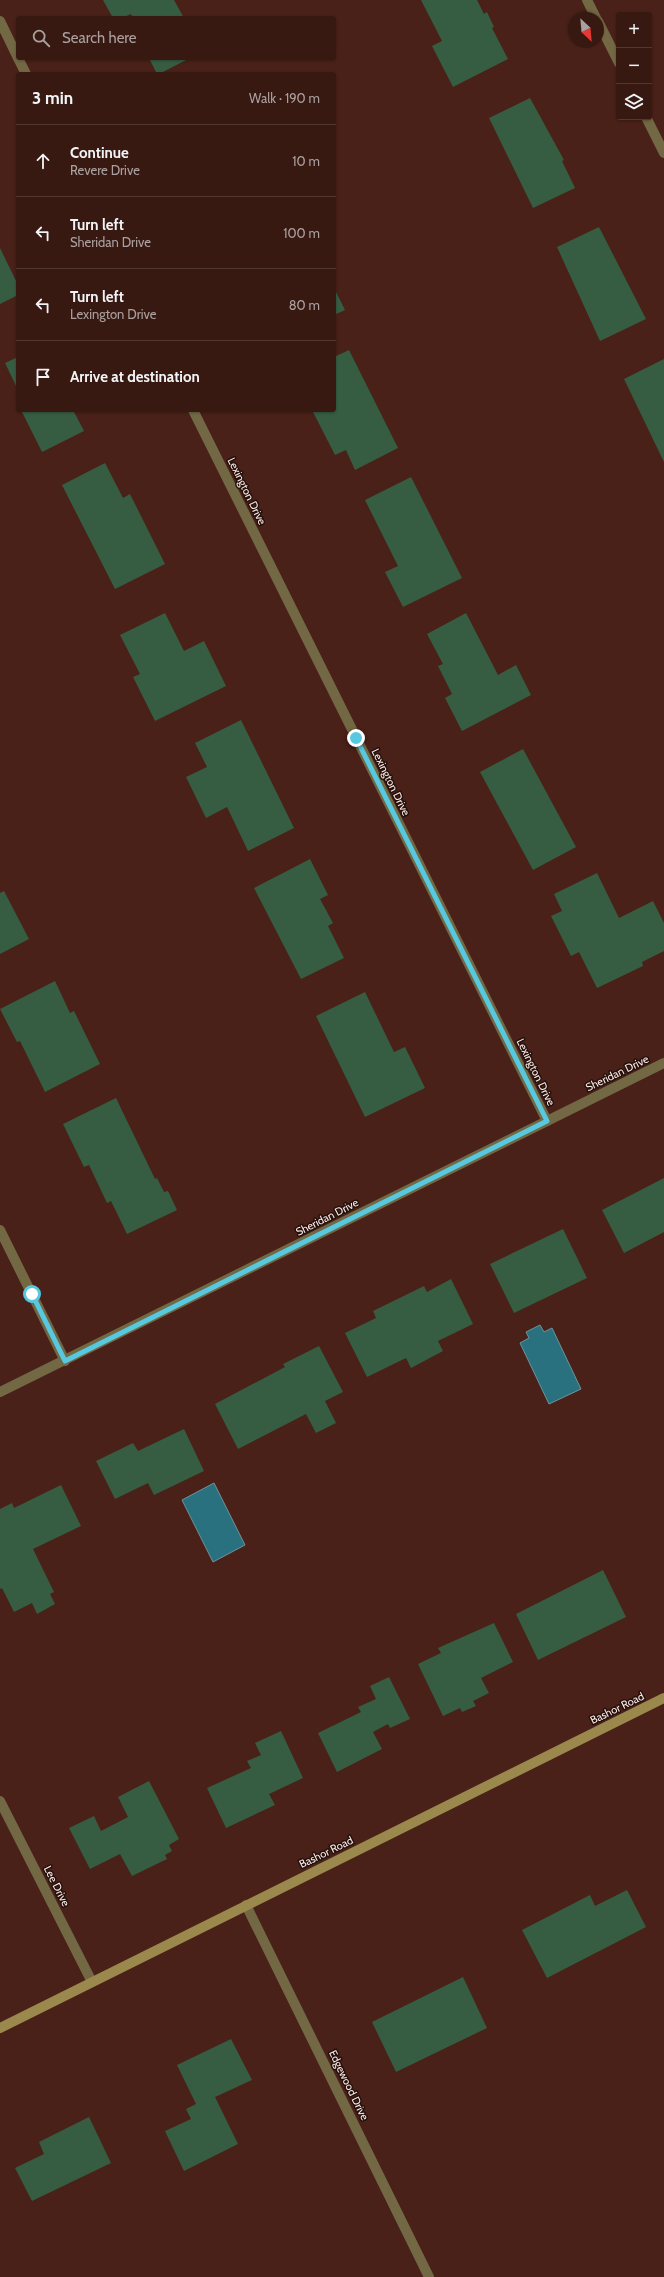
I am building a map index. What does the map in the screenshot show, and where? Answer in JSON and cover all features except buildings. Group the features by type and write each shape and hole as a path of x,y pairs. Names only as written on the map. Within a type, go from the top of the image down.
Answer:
{"street":[{"path":"587,0 593,12"},
{"path":"0,21 16,54"},
{"path":"604,33 616,57"},
{"path":"19,60 25,72"},
{"path":"648,120 664,153"},
{"name":"Lexington Drive","path":"194,412 547,1121"},
{"name":"Sheridan Drive","path":"0,1392 664,1063"},
{"path":"0,1230 65,1361"},
{"name":"Bashor Road","path":"0,2028 664,1698"},
{"name":"Lee Drive","path":"0,1801 92,1982"},
{"name":"Edgewood Drive","path":"246,1905 429,2277"}],"water":[{"path":"540,1325 544,1332 552,1328 581,1389 549,1404 520,1343 529,1338 526,1332"},
{"path":"214,1483 245,1545 213,1562 182,1500"}],"route":[{"path":"32,1294 65,1361 547,1121 356,738"}]}
